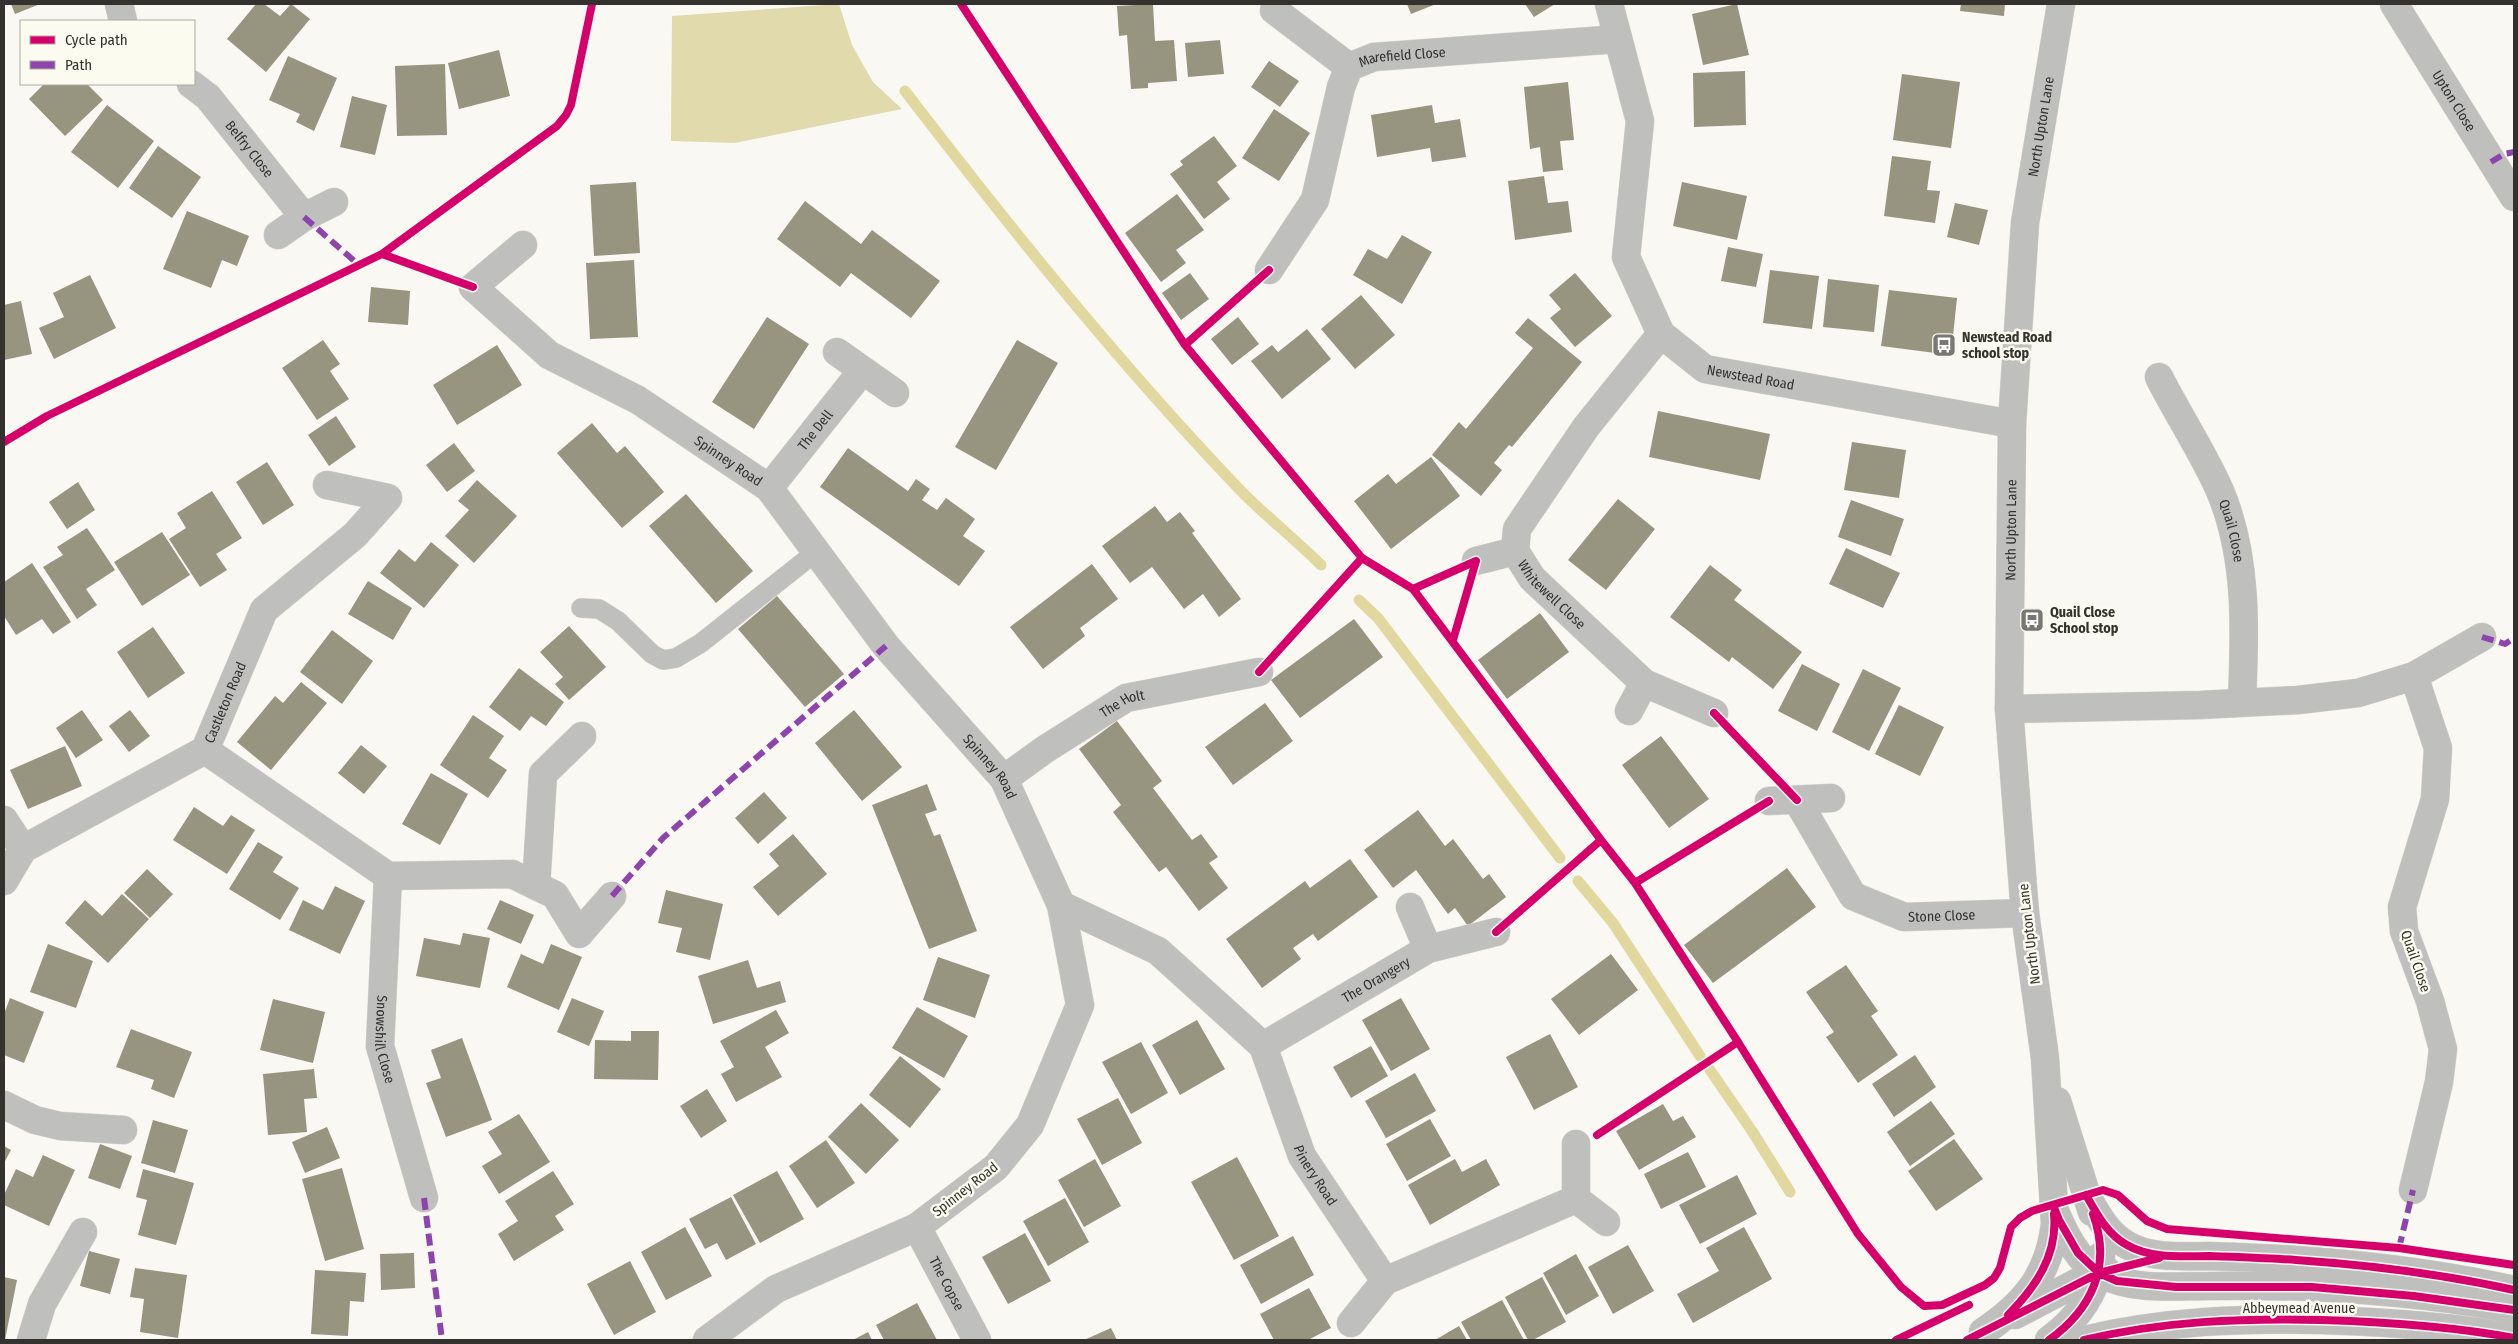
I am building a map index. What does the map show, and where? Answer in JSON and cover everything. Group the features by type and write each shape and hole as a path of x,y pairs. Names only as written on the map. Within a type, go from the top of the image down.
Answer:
{"street":[{"path":"119,4 123,20"},
{"name":"Newstead Road","path":"1609,4 1640,121 1626,257 1661,334 1705,369 2012,424"},
{"name":"North Upton Lane","path":"2053,1205 2044,1058 2025,913 2009,709 2012,424 2025,223 2061,4"},
{"name":"Upton Close","path":"2394,4 2514,197"},
{"path":"1274,10 1349,67"},
{"name":"Marefield Close","path":"1270,270 1315,200 1341,87 1349,67 1374,56 1618,39"},
{"name":"Belfry Close","path":"192,85 208,97 304,217"},
{"path":"278,235 304,217 334,202"},
{"name":"Spinney Road","path":"523,245 473,288 550,355 638,400 768,488 886,646 1004,779 1060,905 1080,1005 1030,1125 996,1167 917,1227 776,1289 707,1340"},
{"name":"Whitewell Close","path":"1661,334 1586,428 1522,521 1517,529 1515,551 1532,578 1644,683 1714,712"},
{"path":"837,352 895,393"},
{"name":"The Dell","path":"768,488 862,371"},
{"name":"Quail Close","path":"2159,377 2220,492 2240,558 2244,648 2242,701"},
{"name":"Castleton Road","path":"23,849 205,750 264,610 355,535 388,498 327,485"},
{"path":"1476,561 1515,551"},
{"path":"2009,709 2200,705 2242,701 2298,700 2358,693 2414,676 2482,637"},
{"name":"The Holt","path":"1004,779 1044,750 1126,698 1258,672"},
{"name":"Quail Close","path":"2413,1190 2439,1082 2443,1049 2430,1001 2404,931 2402,907 2435,799 2438,748 2414,676"},
{"path":"1629,711 1644,683"},
{"path":"536,886 543,774 582,736"},
{"path":"205,750 388,876 512,874 555,895 579,934 612,896"},
{"path":"1769,801 1831,798"},
{"name":"Stone Close","path":"1797,800 1854,896 1904,917 2025,913"},
{"path":"4,820 23,849 4,881"},
{"name":"Snowshill Close","path":"388,876 380,1046 424,1198"},
{"name":"Pinery Road","path":"1060,905 1158,951 1264,1046 1302,1156 1385,1281"},
{"path":"1410,907 1428,950"},
{"name":"The Orangery","path":"1264,1046 1428,950 1496,932"},
{"name":"North Upton Lane","path":"2044,1058 2086,1195"},
{"path":"4,1105 35,1120 60,1126 123,1130"},
{"path":"1576,1144 1576,1199"},
{"path":"2086,1195 2112,1234 2127,1245 2146,1253 2174,1256 2294,1260 2387,1268 2475,1281 2514,1290"},
{"path":"2049,1340 2081,1309 2100,1273 2100,1239 2086,1195"},
{"path":"1351,1324 1385,1281 1576,1199"},
{"path":"1576,1199 1606,1222"},
{"path":"1975,1336 2006,1317 2026,1297 2042,1272 2052,1246 2055,1224 2053,1205"},
{"name":"Abbeymead Avenue","path":"2053,1205 2059,1220 2078,1253 2100,1273 2117,1281 2146,1286 2312,1287 2414,1296 2514,1310"},
{"name":"The Copse","path":"917,1227 977,1340"},
{"path":"31,1340 42,1304 83,1232"},
{"path":"1975,1336 2100,1273 2135,1263 2174,1256"},
{"name":"Abbeymead Avenue","path":"2084,1340 2125,1330 2169,1324 2291,1320 2429,1326 2514,1338"}],"lane":[{"path":"581,608 599,609 618,622 652,654 663,660 676,658 701,643 816,552"}],"shaded area":[{"path":"839,4 852,45 873,82 902,109 735,143 671,141 672,16"}],"building":[{"path":"11,4 40,4 15,14"},
{"path":"256,4 264,4 280,16 291,4 310,19 266,72 227,39"},
{"path":"1153,4 1155,41 1174,40 1177,81 1148,83 1148,88 1131,89 1127,35 1119,36 1117,6"},
{"path":"1407,4 1436,4 1411,14"},
{"path":"1525,4 1555,4 1534,17"},
{"path":"1737,4 1749,55 1703,65 1692,14"},
{"path":"1961,4 2005,4 2004,16 1960,11"},
{"path":"1220,40 1224,74 1188,77 1185,43"},
{"path":"499,50 510,96 459,109 448,63"},
{"path":"288,56 337,78 314,131 296,122 300,114 269,100"},
{"path":"1269,61 1299,81 1280,107 1251,87"},
{"path":"445,64 447,135 397,136 395,66"},
{"path":"1745,71 1746,125 1694,127 1693,73"},
{"path":"1902,74 1960,82 1951,148 1893,140"},
{"path":"1568,82 1574,140 1560,141 1563,170 1543,172 1540,147 1530,149 1524,87"},
{"path":"43,85 88,85 103,100 65,136 29,99"},
{"path":"352,96 387,105 375,155 340,147"},
{"path":"107,105 154,141 118,188 71,152"},
{"path":"1432,105 1435,123 1460,119 1466,157 1432,162 1430,148 1377,157 1371,115"},
{"path":"1274,109 1310,133 1279,181 1242,158"},
{"path":"1214,136 1237,166 1217,182 1230,199 1204,219 1170,174 1183,165 1180,161"},
{"path":"158,146 201,177 172,218 129,188"},
{"path":"1892,156 1931,161 1927,190 1940,191 1935,223 1884,216"},
{"path":"1544,176 1548,203 1568,201 1572,232 1515,240 1508,181"},
{"path":"636,182 640,253 594,256 590,185"},
{"path":"1682,182 1747,196 1737,240 1673,226"},
{"path":"1177,194 1204,230 1176,250 1186,263 1161,282 1125,233"},
{"path":"805,201 861,244 872,230 940,281 911,318 851,273 840,287 777,239"},
{"path":"1955,203 1988,210 1979,245 1947,237"},
{"path":"187,211 249,236 237,266 222,260 211,288 163,269"},
{"path":"1402,235 1432,252 1402,304 1353,275 1368,249 1387,259"},
{"path":"1728,247 1763,254 1756,287 1721,281"},
{"path":"634,260 638,337 590,339 586,263"},
{"path":"1770,270 1819,276 1812,329 1763,323"},
{"path":"1190,273 1209,299 1181,320 1162,293"},
{"path":"1575,273 1612,316 1575,347 1550,318 1561,309 1549,295"},
{"path":"90,275 116,328 54,359 39,328 64,317 53,293"},
{"path":"1828,279 1879,285 1874,332 1823,327"},
{"path":"371,287 410,291 408,325 368,322"},
{"path":"1889,290 1957,298 1951,355 1881,346"},
{"path":"1361,295 1395,335 1355,369 1321,329"},
{"path":"21,301 32,354 4,360 4,305"},
{"path":"767,317 809,344 754,429 712,402"},
{"path":"1238,317 1259,344 1232,365 1211,339"},
{"path":"1528,318 1582,362 1512,447 1509,445 1494,463 1502,470 1481,496 1432,455 1459,422 1466,429 1533,348 1515,333"},
{"path":"1307,329 1331,359 1282,399 1251,361 1272,345 1278,352"},
{"path":"323,340 340,364 330,371 349,399 317,420 282,368"},
{"path":"1017,340 1058,363 996,470 955,447"},
{"path":"497,345 522,385 457,425 433,385"},
{"path":"1658,411 1770,434 1760,480 1649,457"},
{"path":"336,416 356,447 329,466 308,435"},
{"path":"592,423 617,453 625,446 664,492 622,528 557,453"},
{"path":"1852,442 1906,450 1899,498 1844,490"},
{"path":"454,443 475,471 447,492 426,465"},
{"path":"848,448 908,491 916,479 930,489 922,500 937,510 946,498 975,519 963,536 985,551 959,586 820,487"},
{"path":"1431,457 1460,496 1391,549 1354,501 1388,474 1396,484"},
{"path":"267,462 294,505 263,525 236,482"},
{"path":"477,480 517,516 474,563 445,536 469,510 458,501"},
{"path":"78,482 95,510 67,529 49,502"},
{"path":"212,491 242,538 216,554 227,570 200,587 169,539 186,528 177,513"},
{"path":"686,494 753,571 716,603 649,526"},
{"path":"1618,499 1655,529 1606,590 1568,560"},
{"path":"1851,500 1904,519 1891,556 1838,537"},
{"path":"1155,506 1167,522 1180,512 1195,531 1192,533 1241,599 1219,617 1203,594 1184,609 1152,567 1130,583 1102,546"},
{"path":"87,528 115,570 86,589 97,605 77,619 43,567 63,555 57,547"},
{"path":"162,532 190,575 142,606 114,562"},
{"path":"431,542 459,565 424,608 380,573 399,549 415,562"},
{"path":"1846,548 1900,573 1883,608 1829,584"},
{"path":"32,563 71,622 53,634 42,619 16,635 4,616 4,582"},
{"path":"1092,564 1118,599 1080,628 1085,636 1043,669 1010,627"},
{"path":"1710,565 1742,590 1734,600 1802,652 1773,689 1732,657 1729,662 1670,617"},
{"path":"368,581 412,608 393,640 348,614"},
{"path":"777,596 844,674 805,707 738,629"},
{"path":"1540,613 1569,652 1507,699 1478,660"},
{"path":"1354,619 1383,657 1300,718 1271,680"},
{"path":"569,626 606,667 569,700 555,684 563,677 540,652"},
{"path":"153,627 185,673 148,698 117,652"},
{"path":"332,630 373,661 342,704 300,672"},
{"path":"1802,664 1840,684 1817,731 1778,711"},
{"path":"519,668 564,702 546,726 531,716 520,731 489,707"},
{"path":"1863,669 1901,688 1869,751 1832,732"},
{"path":"301,682 327,703 271,770 237,742 275,696 283,703"},
{"path":"1265,703 1293,741 1233,785 1205,747"},
{"path":"1899,705 1944,727 1920,776 1875,754"},
{"path":"82,710 103,740 76,758 56,728"},
{"path":"130,710 150,736 129,752 109,726"},
{"path":"854,710 902,767 862,801 815,743"},
{"path":"473,715 504,736 489,758 507,770 488,798 440,765"},
{"path":"1117,721 1162,781 1153,788 1192,840 1201,834 1218,857 1209,863 1228,888 1199,911 1166,867 1159,872 1113,812 1121,805 1079,749"},
{"path":"1661,736 1709,799 1669,828 1622,765"},
{"path":"361,745 387,766 364,794 338,773"},
{"path":"65,746 82,786 28,809 10,770"},
{"path":"431,773 468,794 440,845 402,824"},
{"path":"927,784 937,810 925,814 934,836 940,834 977,931 929,949 872,805"},
{"path":"764,792 787,818 758,844 735,818"},
{"path":"194,807 223,826 231,815 255,830 227,874 173,840"},
{"path":"1418,810 1445,846 1453,839 1483,879 1489,874 1506,897 1468,926 1455,908 1448,914 1416,870 1393,888 1364,850"},
{"path":"793,834 827,874 778,916 753,887 779,866 769,854"},
{"path":"258,842 283,857 273,872 299,888 280,920 229,889"},
{"path":"1350,859 1378,897 1318,941 1313,934 1293,948 1301,959 1262,988 1226,939 1305,881 1310,888"},
{"path":"1787,868 1816,907 1713,983 1684,945"},
{"path":"147,869 173,894 150,918 124,893"},
{"path":"335,886 365,901 340,954 289,930 303,900 323,910"},
{"path":"666,890 723,904 710,960 676,952 682,928 658,923"},
{"path":"122,894 149,919 108,963 65,923 85,900 102,916"},
{"path":"500,900 534,915 521,944 487,929"},
{"path":"463,933 490,938 480,988 416,976 424,938 460,945"},
{"path":"48,944 93,961 76,1008 30,992"},
{"path":"551,944 582,957 559,1010 507,987 521,954 543,964"},
{"path":"1611,954 1638,990 1579,1035 1551,999"},
{"path":"938,957 990,975 975,1018 923,1000"},
{"path":"748,960 757,988 780,981 786,1002 713,1024 698,976"},
{"path":"1846,965 1878,1011 1871,1016 1898,1055 1858,1083 1826,1037 1834,1032 1806,992"},
{"path":"10,998 44,1012 24,1063 4,1055 4,1014"},
{"path":"572,998 604,1011 589,1046 557,1032"},
{"path":"1401,998 1430,1049 1391,1071 1362,1020"},
{"path":"273,999 325,1012 313,1063 260,1050"},
{"path":"917,1007 968,1036 944,1078 892,1048"},
{"path":"776,1010 789,1033 765,1047 782,1077 736,1102 721,1074 734,1067 720,1041"},
{"path":"1197,1020 1225,1069 1180,1095 1152,1045"},
{"path":"131,1029 192,1052 174,1098 151,1089 154,1080 116,1067"},
{"path":"631,1031 659,1031 658,1080 594,1079 595,1040 631,1041"},
{"path":"1550,1034 1578,1087 1534,1110 1506,1057"},
{"path":"462,1038 492,1120 446,1137 426,1083 441,1078 431,1050"},
{"path":"1141,1042 1168,1093 1131,1114 1102,1062"},
{"path":"1371,1046 1388,1076 1351,1098 1333,1067"},
{"path":"1915,1055 1936,1087 1894,1117 1872,1084"},
{"path":"900,1056 941,1089 910,1128 869,1095"},
{"path":"314,1069 317,1098 304,1099 307,1132 268,1135 263,1074"},
{"path":"1415,1073 1436,1111 1386,1138 1365,1101"},
{"path":"707,1089 727,1121 701,1138 680,1106"},
{"path":"1118,1098 1142,1143 1102,1165 1077,1119"},
{"path":"1931,1101 1955,1134 1910,1166 1887,1132"},
{"path":"861,1103 899,1140 866,1174 828,1137"},
{"path":"1663,1104 1673,1121 1683,1116 1696,1137 1639,1170 1616,1131"},
{"path":"519,1114 550,1162 499,1194 482,1166 502,1154 488,1132"},
{"path":"1430,1119 1451,1156 1407,1181 1386,1144"},
{"path":"153,1120 188,1130 175,1173 141,1163"},
{"path":"327,1127 340,1158 305,1173 292,1142"},
{"path":"1954,1139 1983,1179 1936,1211 1908,1171"},
{"path":"826,1140 855,1183 817,1208 789,1166"},
{"path":"100,1144 132,1156 120,1189 88,1178"},
{"path":"4,1146 11,1150 4,1163"},
{"path":"1688,1152 1706,1187 1661,1209 1644,1174"},
{"path":"43,1155 75,1170 49,1226 4,1205 4,1195 16,1169 33,1177"},
{"path":"1237,1157 1279,1236 1234,1260 1191,1182"},
{"path":"1095,1159 1121,1206 1084,1227 1058,1180"},
{"path":"1455,1159 1462,1172 1486,1159 1500,1185 1430,1225 1408,1185"},
{"path":"342,1168 364,1249 325,1261 302,1179"},
{"path":"143,1169 194,1183 176,1245 138,1235 147,1200 136,1197"},
{"path":"553,1171 574,1204 555,1216 564,1230 514,1261 498,1234 518,1221 505,1201"},
{"path":"777,1171 804,1219 760,1243 733,1195"},
{"path":"1737,1175 1757,1214 1700,1244 1679,1205"},
{"path":"731,1197 756,1244 726,1260 717,1243 705,1249 689,1219"},
{"path":"1065,1198 1089,1242 1048,1266 1023,1221"},
{"path":"685,1227 712,1276 666,1300 641,1252"},
{"path":"1744,1227 1772,1279 1693,1323 1677,1294 1719,1271 1706,1248"},
{"path":"1025,1233 1051,1281 1008,1304 982,1257"},
{"path":"1293,1236 1314,1275 1261,1304 1240,1265"},
{"path":"1628,1245 1654,1291 1613,1314 1588,1267"},
{"path":"89,1251 120,1259 110,1294 80,1286"},
{"path":"414,1253 415,1288 381,1290 380,1254"},
{"path":"1576,1254 1599,1296 1566,1315 1543,1273"},
{"path":"630,1261 656,1312 614,1335 587,1284"},
{"path":"135,1268 187,1275 178,1338 140,1332 144,1299 130,1297"},
{"path":"315,1270 366,1273 364,1302 350,1301 348,1336 311,1334"},
{"path":"4,1277 17,1280 5,1340 4,1340"},
{"path":"1542,1277 1566,1322 1533,1340 1528,1340 1505,1297"},
{"path":"1309,1288 1331,1328 1308,1340 1274,1340 1260,1314"},
{"path":"1502,1300 1524,1340 1471,1340 1461,1322"},
{"path":"917,1303 937,1340 884,1340 876,1325"},
{"path":"1459,1326 1467,1340 1435,1340"},
{"path":"1111,1328 1117,1340 1084,1340"},
{"path":"868,1332 872,1340 853,1340"}],"waterway":[{"path":"905,91 1027,246 1154,396 1243,493 1321,565"},
{"path":"1359,600 1378,618 1560,858"},
{"path":"1578,881 1613,923 1700,1056"},
{"path":"1710,1070 1752,1131 1790,1192"}],"marked path":[{"path":"2491,162 2504,154 2514,152"},
{"path":"304,217 359,265"},
{"path":"2482,637 2505,644 2514,638"},
{"path":"612,896 663,838 886,646"},
{"path":"2399,1248 2413,1190"},
{"path":"424,1198 442,1340"}],"cycle path":[{"path":"4,442 47,416 382,254 557,126 571,105 592,4"},
{"path":"961,4 1185,345 1362,558 1413,589 1476,561"},
{"path":"382,254 473,287"},
{"path":"1185,345 1269,270"},
{"path":"1259,672 1362,558"},
{"path":"1453,640 1476,561"},
{"path":"1413,589 1601,840"},
{"path":"1714,713 1797,800"},
{"path":"1635,883 1769,801"},
{"path":"1496,932 1601,840 1635,883 1738,1042"},
{"path":"1597,1135 1738,1042 1858,1234 1901,1287 1924,1306 1942,1305 1985,1285 1994,1278 2000,1268 2011,1227 2020,1218 2032,1211 2103,1190 2118,1195 2147,1221 2167,1229 2399,1248 2514,1265"},
{"path":"2086,1195 2103,1223 2114,1235 2127,1245 2146,1253 2167,1256 2263,1258 2351,1265 2433,1275 2514,1290"},
{"path":"2053,1205 2059,1220 2078,1253 2099,1273 2117,1281 2176,1287 2312,1287 2414,1296 2514,1310"},
{"path":"2008,1315 2027,1294 2043,1270 2052,1243 2054,1214"},
{"path":"2049,1340 2077,1315 2094,1285 2099,1269 2100,1251 2093,1214"},
{"path":"1967,1340 2099,1273 2159,1258"},
{"path":"1896,1340 1969,1305"},
{"path":"2084,1340 2143,1329 2232,1320 2322,1320 2394,1323 2466,1330 2514,1338"}],"place":[{"name":"Newstead Road school stop","path":"1944,345"},
{"name":"Quail Close School stop","path":"2032,620"}]}
